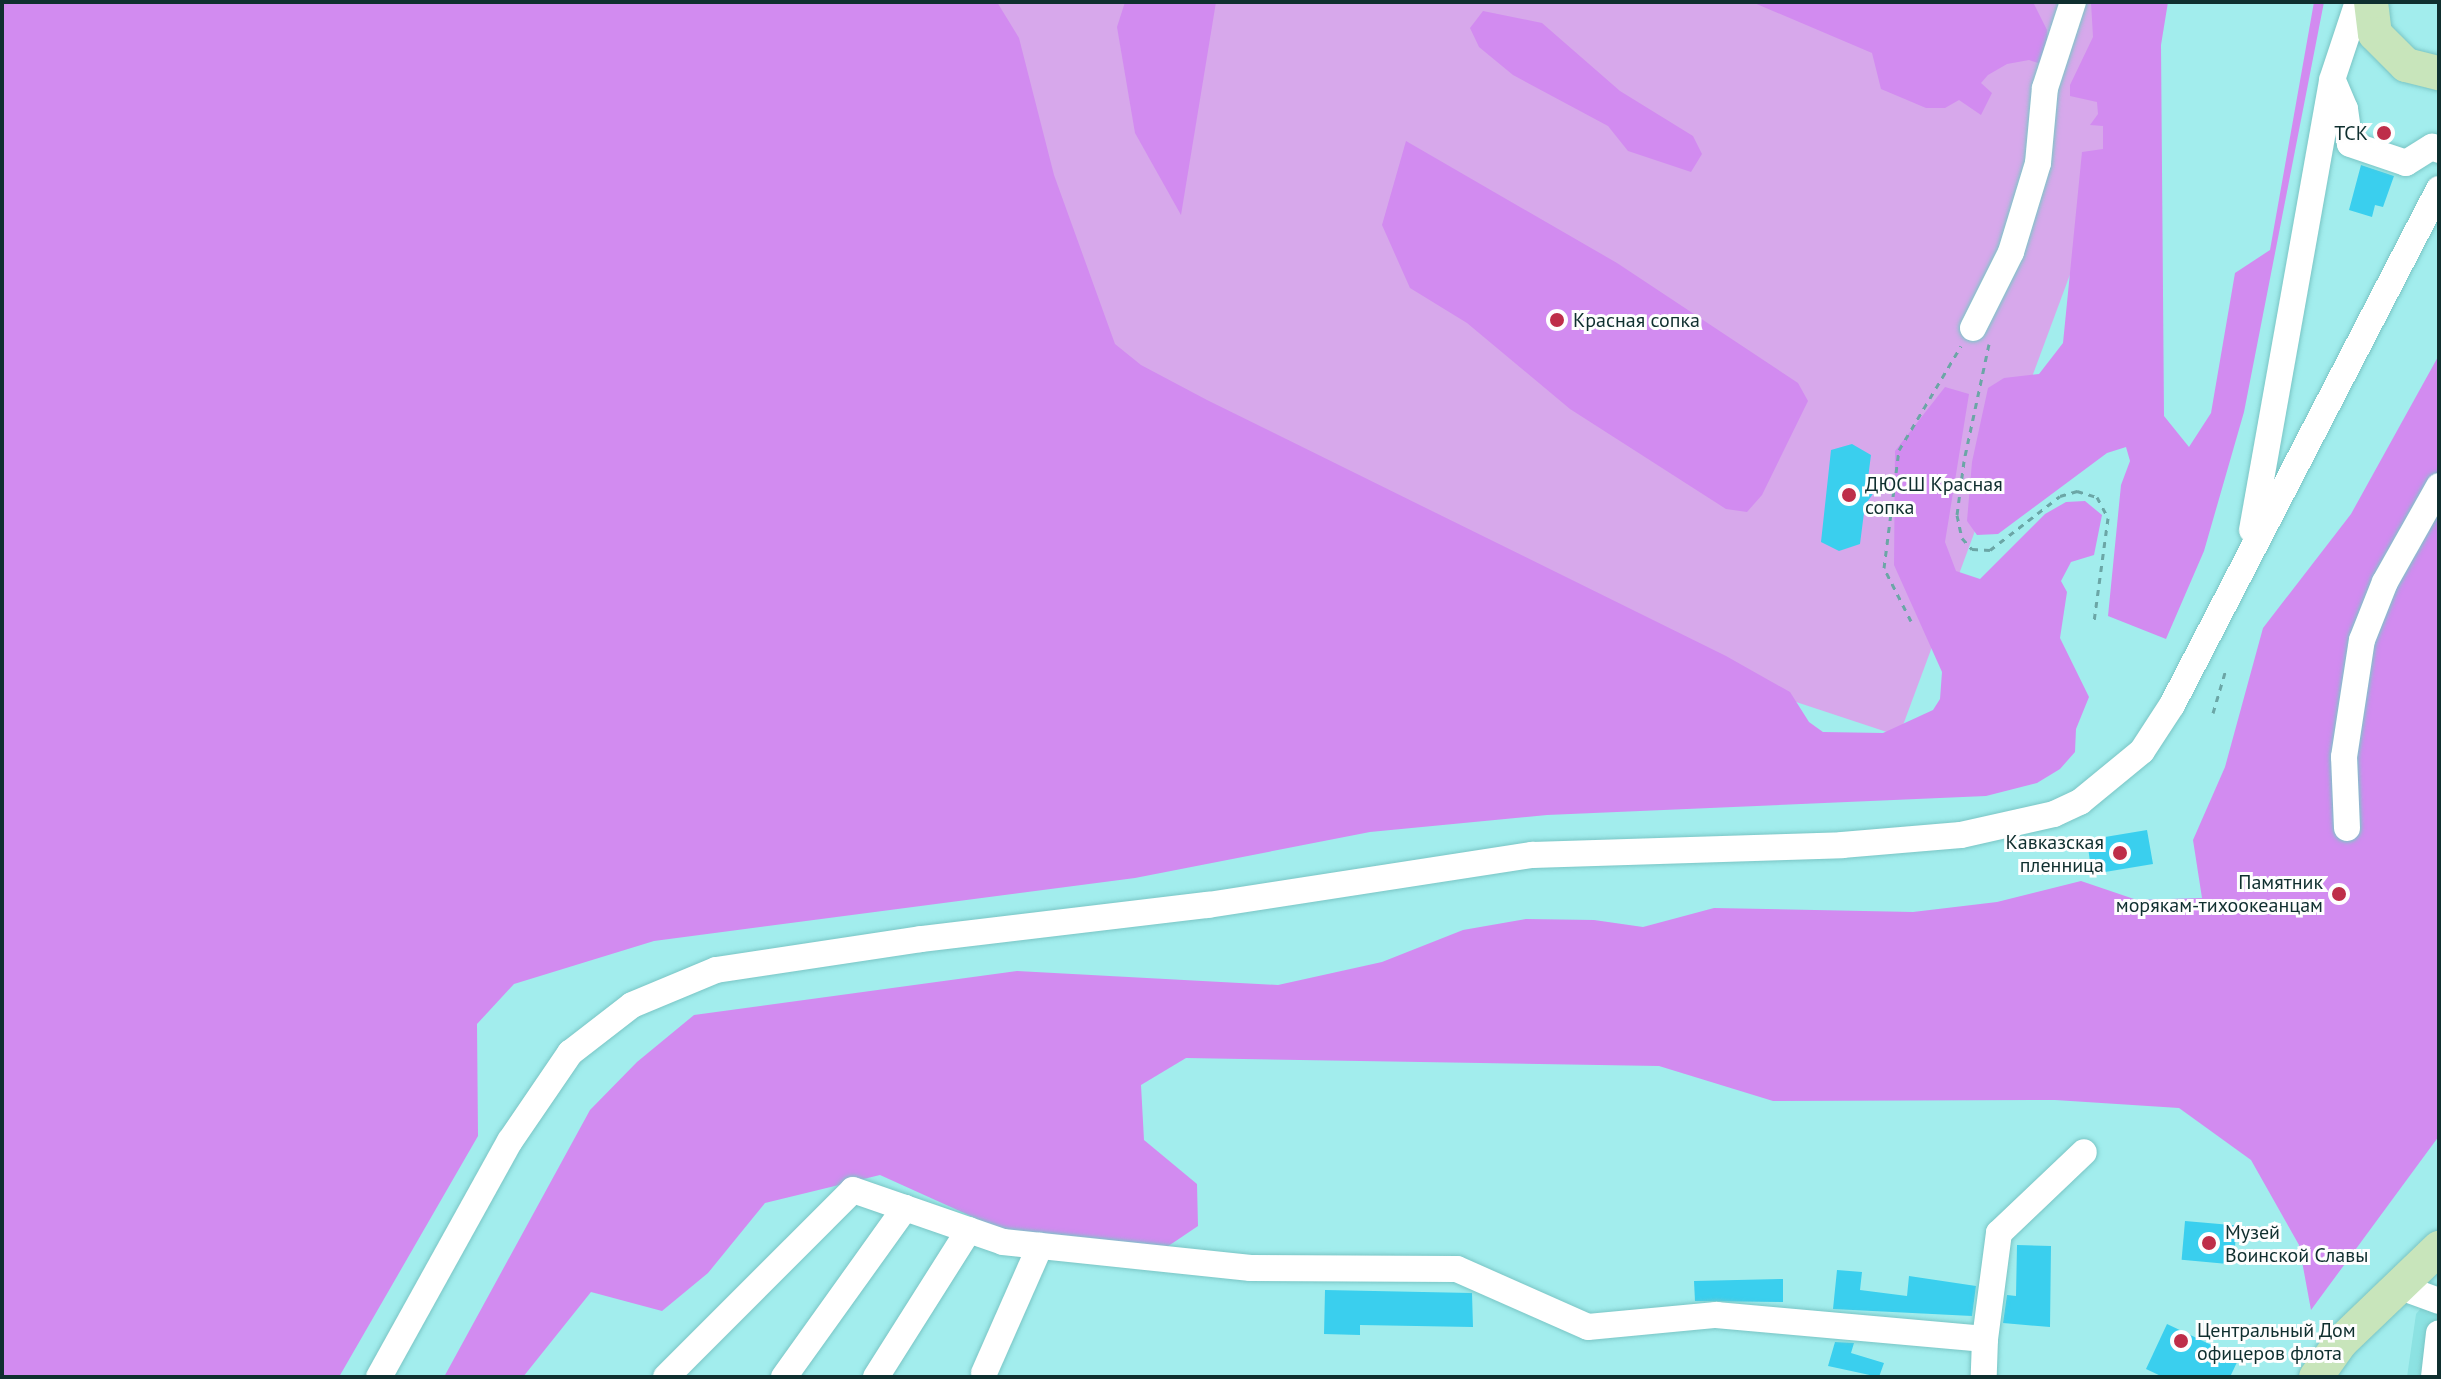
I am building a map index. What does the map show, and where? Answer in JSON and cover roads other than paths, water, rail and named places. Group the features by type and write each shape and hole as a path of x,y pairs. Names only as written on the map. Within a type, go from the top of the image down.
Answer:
{"main road":[{"path":"2371,2 2375,34 2406,65 2439,73"},
{"path":"2316,1377 2341,1342 2439,1248"}],"street":[{"path":"1973,328 1989,305 2038,163 2045,88 2073,2"},
{"path":"2238,580 2265,467 2332,80 2358,2"},
{"path":"2332,80 2345,109 2350,144 2406,163 2432,147 2439,150"},
{"path":"379,1377 510,1141 556,1072 600,1026 675,984 751,962 1208,905 1501,858 1842,845 2010,827 2080,802 2142,751 2238,580 2439,189"},
{"path":"2347,828 2344,757 2362,640 2385,582 2439,486"},
{"path":"1984,1377 1985,1339 1999,1233 2084,1152"},
{"path":"666,1377 853,1190 969,1230 1040,1246 1251,1268 1457,1269 1588,1327 1716,1315 1985,1339"},
{"path":"784,1377 905,1208"},
{"path":"876,1377 969,1230"},
{"path":"984,1373 1040,1246"},
{"path":"2398,1286 2439,1301"},
{"path":"2434,1377 2439,1333"}],"place":[{"name":"ТСК","path":"2384,133"},
{"name":"Красная сопка","path":"1557,320"},
{"name":"ДЮСШ Красная сопка","path":"1849,495"},
{"name":"Кавказская пленница","path":"2120,853"},
{"name":"Памятник морякам-тихоокеанцам","path":"2339,894"},
{"name":"Музей Воинской Славы","path":"2209,1243"},
{"name":"Центральный Дом офицеров флота","path":"2181,1341"}]}
